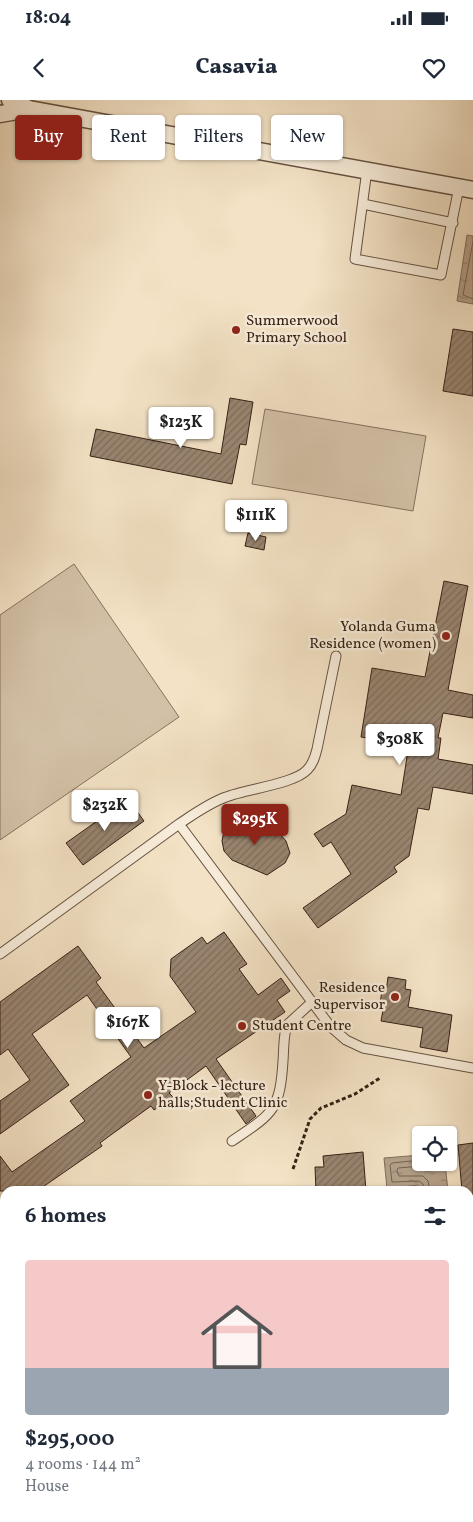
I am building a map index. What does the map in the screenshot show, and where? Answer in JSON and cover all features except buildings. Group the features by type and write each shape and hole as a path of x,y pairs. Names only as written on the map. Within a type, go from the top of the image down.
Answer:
{"street":[{"path":"10,100 29,109 466,188"},
{"path":"0,114 29,109"}],"lane":[{"path":"367,170 355,259 441,275 453,223 466,188"},
{"path":"363,204 453,223"},
{"path":"0,954 179,824 211,803 294,778 307,770 313,763 317,749 336,656"},
{"path":"179,824 330,1026 346,1040 357,1045 473,1068"},
{"path":"232,1141 261,1121 275,1106 281,1088 287,1025 312,1002"}],"path":[{"path":"292,1169 310,1119 321,1108 355,1094 380,1078"}],"shaded area":[{"path":"265,409 426,436 413,511 252,484"},
{"path":"74,564 179,717 0,840 0,615"}],"water":[{"path":"467,235 473,236 473,304 457,301"},
{"path":"412,1156 412,1171 446,1171 447,1186 387,1186 384,1158"}],"place":[{"name":"Summerwood Primary School","path":"236,330"},
{"name":"Yolanda Guma Residence (women)","path":"446,636"},
{"name":"Residence Supervisor","path":"395,997"},
{"name":"Student Centre","path":"242,1026"},
{"name":"Y-Block - lecture halls;Student Clinic","path":"148,1095"}]}
